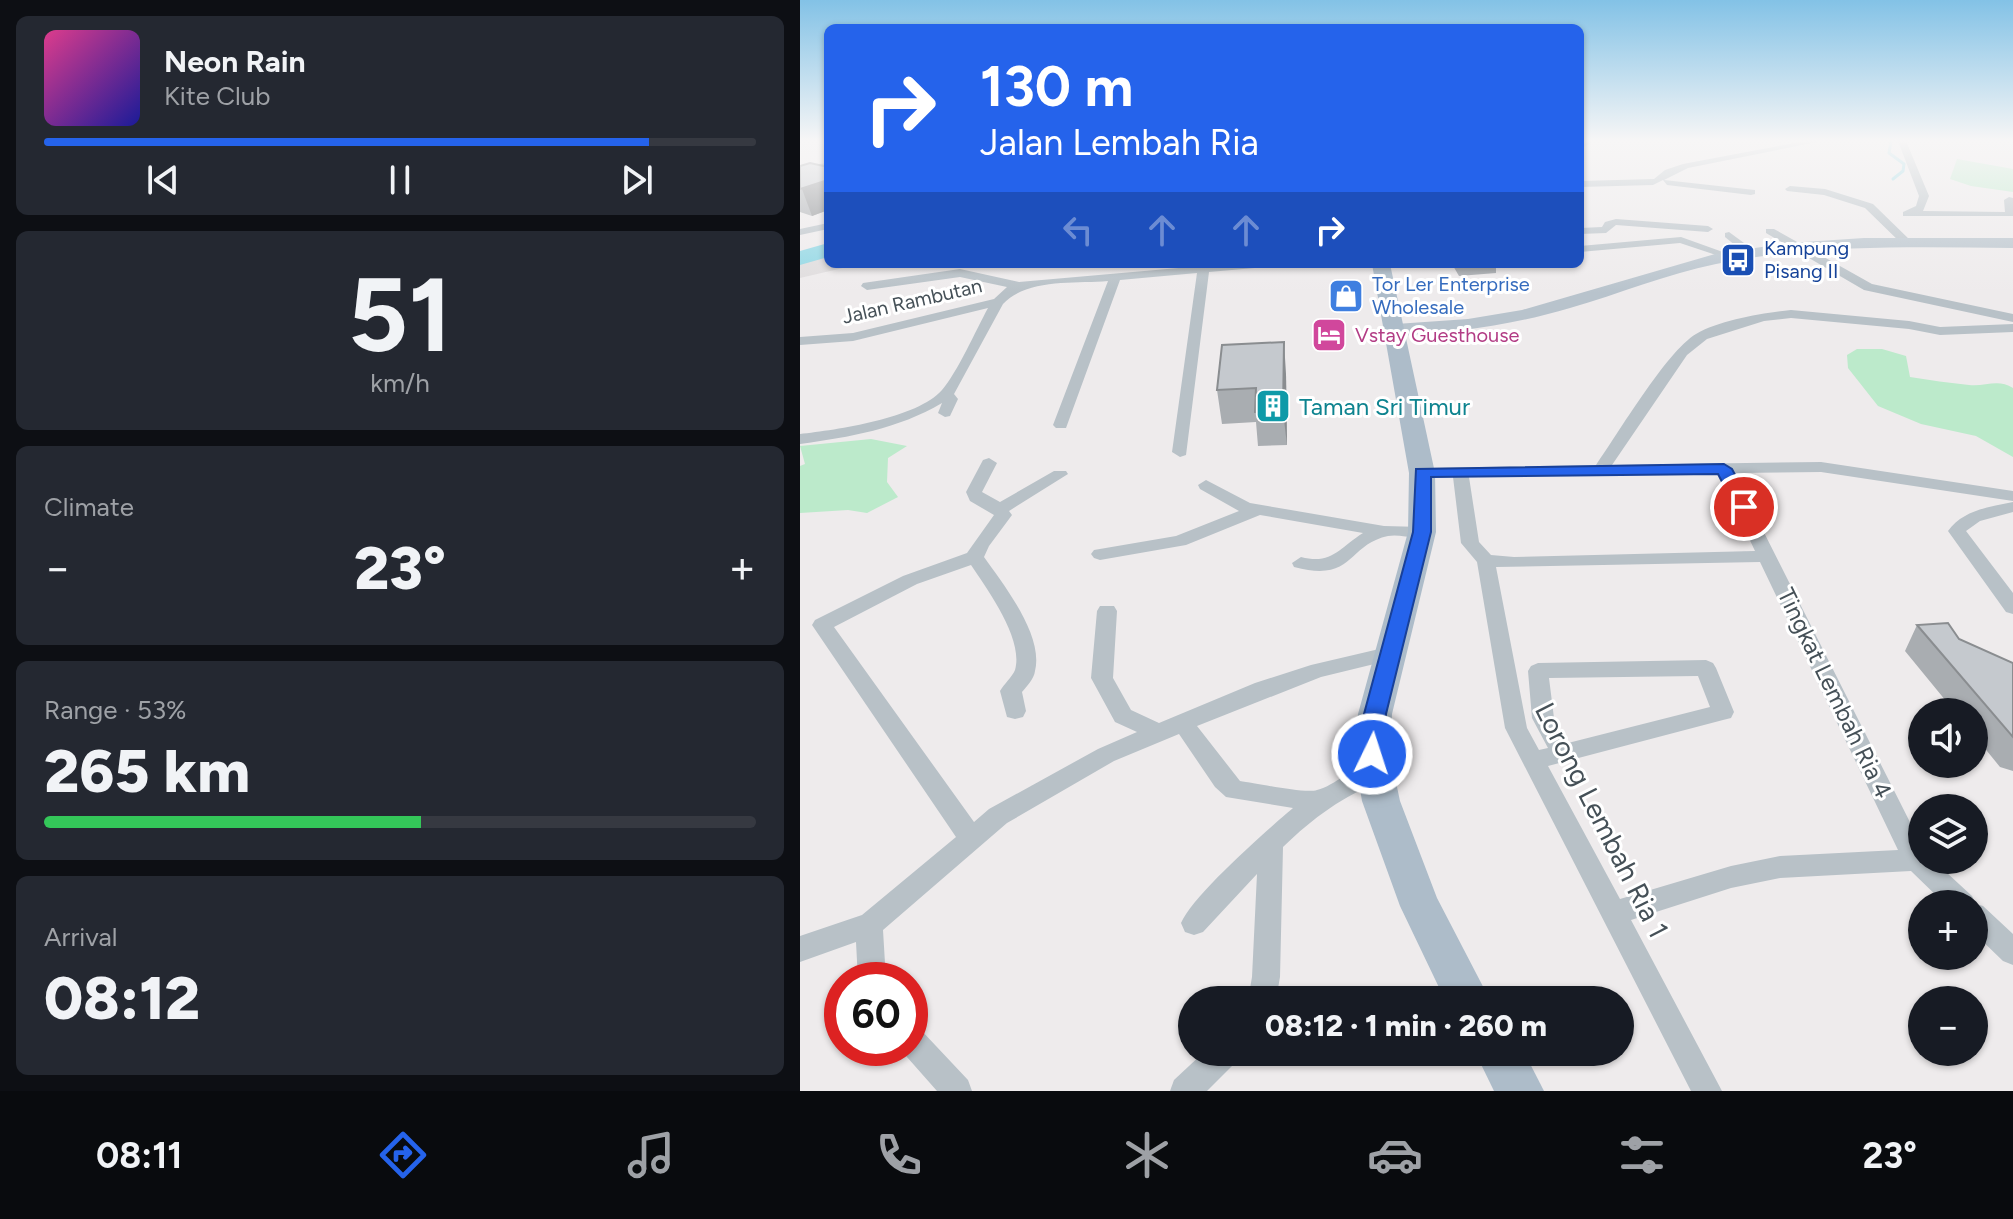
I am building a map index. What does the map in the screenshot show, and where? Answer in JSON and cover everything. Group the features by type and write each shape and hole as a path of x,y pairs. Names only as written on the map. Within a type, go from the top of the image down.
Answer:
{"main road":[{"path":"1396,330 1468,325 1539,311 1728,256 1795,247 2013,243"},
{"path":"1386,268 1422,473 1422,532 1375,714 1374,774 1420,906 1461,986"},
{"path":"1506,1066 1520,1091"}],"street":[{"path":"1821,192 1869,206 1907,243"},
{"path":"1909,214 1921,208 1922,192"},
{"path":"1880,214 2005,215 2012,213 2009,200"},
{"path":"1606,230 1609,224 1616,222 1708,229"},
{"path":"800,232 824,227"},
{"path":"1584,231 1606,230"},
{"path":"1606,230 1619,245"},
{"path":"1770,231 1868,287 2013,318"},
{"path":"1729,235 1751,253"},
{"path":"1584,249 1681,240 1728,256"},
{"path":"867,286 960,273 1019,286 1224,268"},
{"path":"1180,452 1203,270"},
{"path":"1061,425 1115,277"},
{"name":"Jalan Rambutan","path":"800,341 853,337 998,302 1019,286"},
{"path":"800,439 843,434 903,420 947,394 998,302"},
{"path":"1601,470 1685,348 1702,336 1763,317 1791,314 1909,325 1940,331 2013,328"},
{"path":"945,413 951,399 947,394"},
{"path":"989,463 974,492 976,497 1000,509"},
{"path":"1422,473 1821,467 2013,496"},
{"name":"Tingkat Lembah Ria 4","path":"1724,469 1908,844"},
{"name":"Lorong Lembah Ria 1","path":"1460,472 1470,543 1486,560 1513,720 1707,1091"},
{"path":"1000,509 1060,474"},
{"path":"1206,485 1256,510 1339,521 1383,531 1422,532"},
{"path":"2013,507 1974,518 1960,525 1957,531 2013,607"},
{"path":"971,838 822,625 910,580 975,557 986,535 1001,521 1000,509"},
{"path":"1100,554 1180,541 1256,510"},
{"path":"1301,563 1313,568 1328,566 1383,531"},
{"path":"1486,560 1514,563 1768,556"},
{"path":"975,557 1012,614 1026,656 1025,674 1011,691 1015,711"},
{"path":"1107,611 1102,678 1123,716 1161,734"},
{"path":"800,949 870,925 998,816 1106,755 1263,689 1318,670 1392,653"},
{"path":"1532,761 1723,712 1706,668 1538,671 1543,718 1562,753"},
{"path":"1184,724 1223,780 1234,790 1316,801"},
{"path":"1194,923 1316,801 1351,780 1374,774"},
{"path":"1264,986 1271,846"},
{"path":"1613,913 1731,877 1780,867 1908,860"},
{"name":"Tingkat Lembah Ria 4","path":"1931,874 1948,890"},
{"path":"869,962 870,925"},
{"path":"1988,928 2013,952"},
{"path":"928,1059 957,1091"},
{"path":"1185,1091 1211,1066"}],"shaded area":[{"path":"824,253 824,268 843,268 800,278 800,260"}],"green space":[{"path":"1857,349 1882,349 1906,356 1910,377 1969,385 1997,383 2013,388 2013,457 1976,436 1921,424 1878,406 1848,368 1847,355"},
{"path":"871,439 907,446 888,458 887,482 898,497 867,513 848,510 800,513 800,466 805,464 800,446"}],"building":[{"path":"1284,342 1283,411 1255,412 1256,388 1217,390 1222,345"},
{"path":"1948,623 1959,639 2013,663 2013,737 1988,708 1988,698 1980,698 1917,625"}],"waterway":[{"path":"800,258 824,251"}],"place":[{"name":"Kampung Pisang II","path":"1738,260"},
{"name":"Tor Ler Enterprise Wholesale","path":"1346,296"},
{"name":"Vstay Guesthouse","path":"1329,335"},
{"name":"Taman Sri Timur","path":"1273,406"}],"route":[{"path":"1372,754 1375,714 1422,532 1422,473 1724,469 1744,507"}]}
